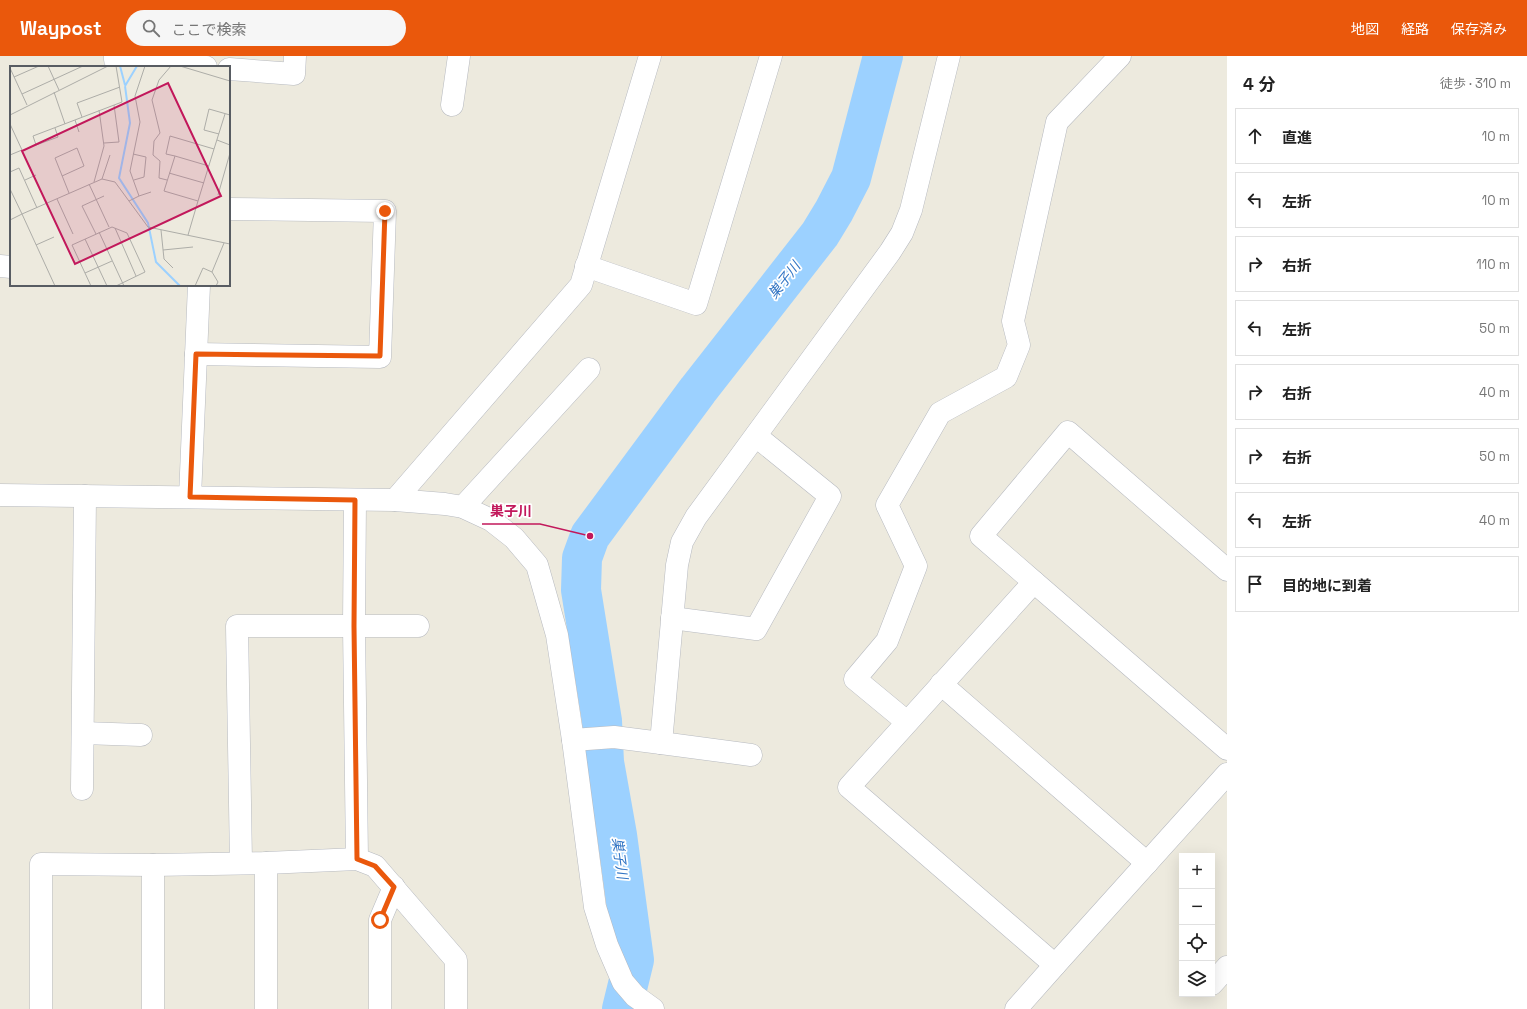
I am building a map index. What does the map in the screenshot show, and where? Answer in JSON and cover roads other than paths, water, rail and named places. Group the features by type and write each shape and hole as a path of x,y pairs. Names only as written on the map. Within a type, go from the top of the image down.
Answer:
{"street":[{"path":"115,56 115,60 193,66"},
{"path":"230,69 294,74 295,56"},
{"path":"452,105 459,56"},
{"path":"395,500 581,285 650,56"},
{"path":"586,266 696,304 771,56"},
{"path":"661,743 677,565 682,542 696,517 902,233 911,210 949,56"},
{"path":"907,722 855,679 887,641 916,566 887,505 940,413 1006,377 1019,345 1013,321 1057,122 1120,56"},
{"path":"196,354 380,356 385,211 230,209"},
{"path":"190,497 199,286"},
{"path":"463,507 589,369"},
{"path":"1227,570 1068,432 980,536 1227,749"},
{"path":"672,618 756,629 830,496 756,436"},
{"path":"0,495 395,500 445,504 463,507 491,520 514,538 537,565 557,635 581,740 594,907 607,945 629,989 653,1009"},
{"path":"82,789 85,496"},
{"path":"355,500 354,626 357,859"},
{"path":"1034,582 849,787 1056,965"},
{"path":"241,862 237,626 418,626"},
{"path":"941,684 1147,863"},
{"path":"83,733 141,735"},
{"path":"581,740 614,737 751,755"},
{"path":"1016,1009 1227,774"},
{"path":"41,1009 41,864 153,865 241,862 266,863 357,859 375,866 456,960 456,1009"},
{"path":"266,863 266,1009"},
{"path":"153,865 153,1009"},
{"path":"380,1009 380,920 394,887"},
{"path":"1215,981 1227,967"}],"waterway":[{"name":"巣子川","path":"622,1009 634,960 617,835 604,762 602,721 581,590 582,558 590,536 698,390 820,234 834,211 851,178 883,56"}],"place":[{"name":"巣子川","path":"590,536"}]}
